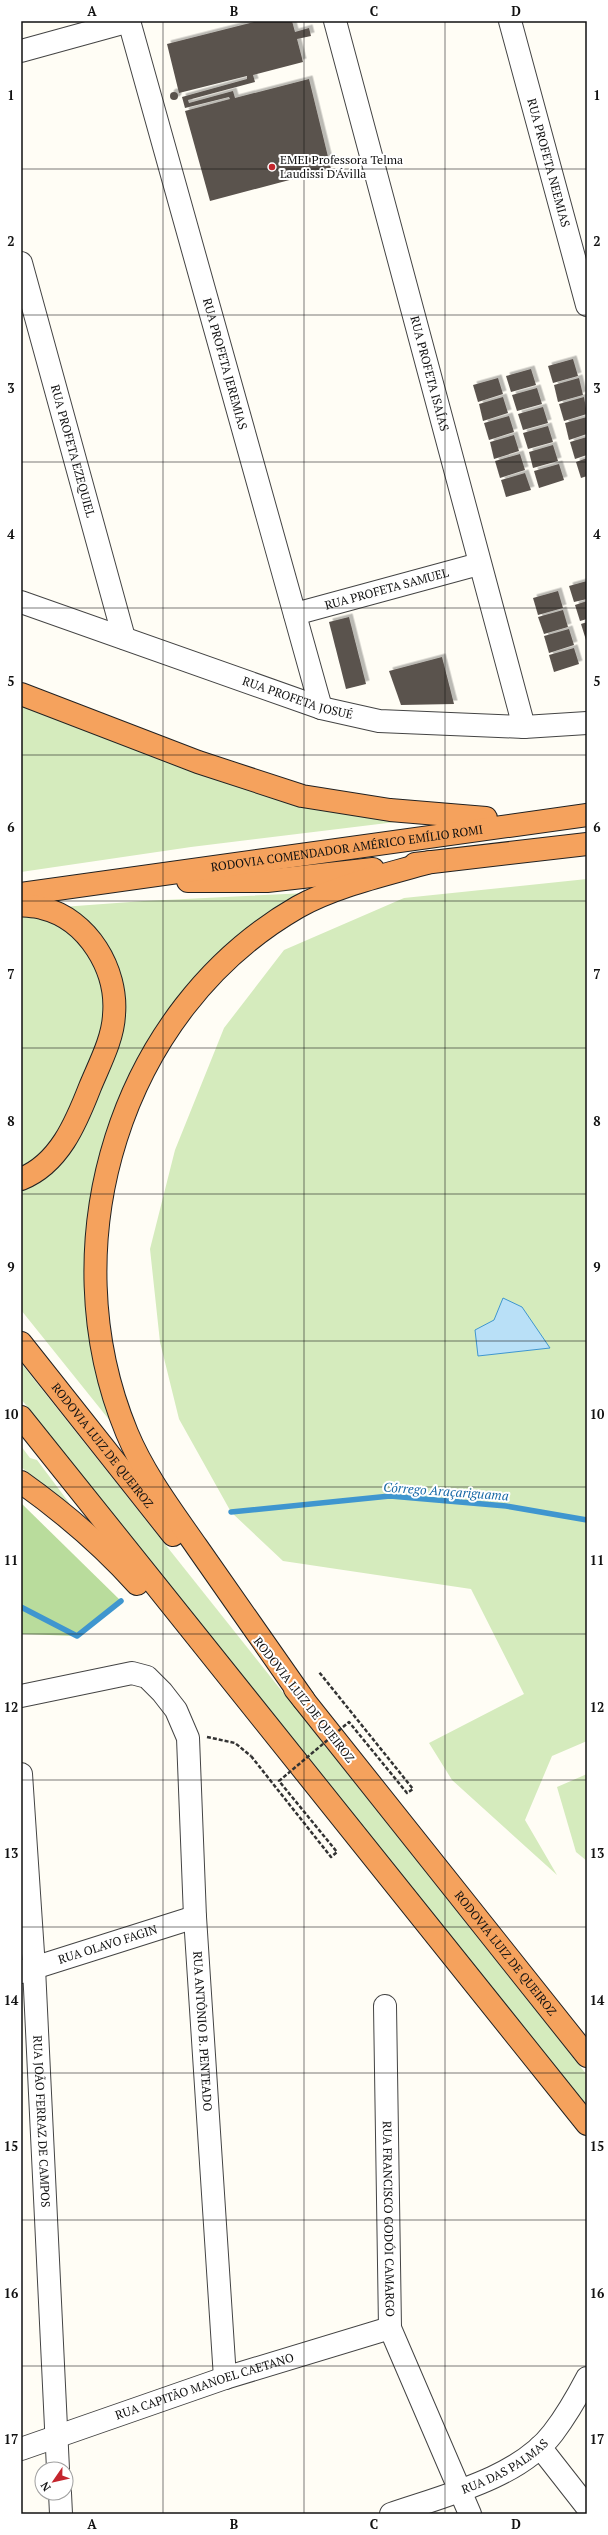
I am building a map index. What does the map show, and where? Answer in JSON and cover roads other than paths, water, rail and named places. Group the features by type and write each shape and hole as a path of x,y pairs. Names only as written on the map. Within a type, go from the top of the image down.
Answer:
{"highway":[{"path":"21,694 198,762 302,796 447,816 545,820"},
{"name":"RODOVIA COMENDADOR AMÉRICO EMÍLIO ROMI","path":"21,894 587,815"},
{"name":"RODOVIA COMENDADOR AMÉRICO EMÍLIO ROMI","path":"107,882 267,880 587,844"},
{"path":"304,1700 173,1512 143,1465 127,1435 103,1356 96,1304 96,1249 101,1195 107,1167 123,1115 146,1066 179,1014 213,975 255,936 302,905 346,887 430,862"},
{"path":"21,905 42,908 64,917 85,934 104,960 113,988 114,1016 107,1044 77,1120 63,1144 47,1162 21,1179"},
{"name":"RODOVIA LUIZ DE QUEIROZ","path":"21,1343 587,2056"},
{"path":"21,1417 587,2124"},
{"path":"21,1482 54,1506 118,1562 374,1859"}],"street":[{"path":"21,51 129,21"},
{"name":"RUA PROFETA JEREMIAS","path":"129,21 321,708"},
{"name":"RUA PROFETA ISAÍAS","path":"335,21 479,564 524,727"},
{"name":"RUA PROFETA NEEMIAS","path":"510,21 587,305"},
{"name":"RUA PROFETA EZEQUIEL","path":"21,264 124,638"},
{"name":"RUA PROFETA SAMUEL","path":"295,614 479,564"},
{"name":"RUA PROFETA JOSUÉ","path":"21,602 321,708 379,721 524,727 587,723"},
{"name":"RUA ANTÔNIO B. PENTEADO","path":"21,1696 132,1673 147,1677 162,1692 176,1710 188,1738 195,1917 225,2378"},
{"name":"RUA JOÃO FERRAZ DE CAMPOS","path":"21,1774 28,1970 58,2461"},
{"name":"RUA OLAVO FAGIN","path":"28,1970 195,1917"},
{"name":"RUA FRANCISCO GODÓI CAMARGO","path":"386,2006 390,2328 470,2514"},
{"name":"RUA CAPITÃO MANOEL CAETANO","path":"21,2449 225,2378 390,2328"},
{"name":"RUA DAS PALMAS","path":"391,2514 496,2478 540,2447 553,2434 587,2378"},
{"path":"540,2447 587,2507"},
{"path":"61,2501 62,2514"}],"water":[{"path":"503,1298 522,1307 550,1348 478,1356 475,1330 494,1320"}],"waterway":[{"name":"Córrego Araçariguama","path":"231,1512 390,1496 506,1506 587,1520"},
{"name":"Córrego Araçariguama","path":"21,1607 77,1636 121,1601"}],"place":[{"name":"EMEI Professora Telma Laudissi D'Ávilla","path":"272,167"}]}
